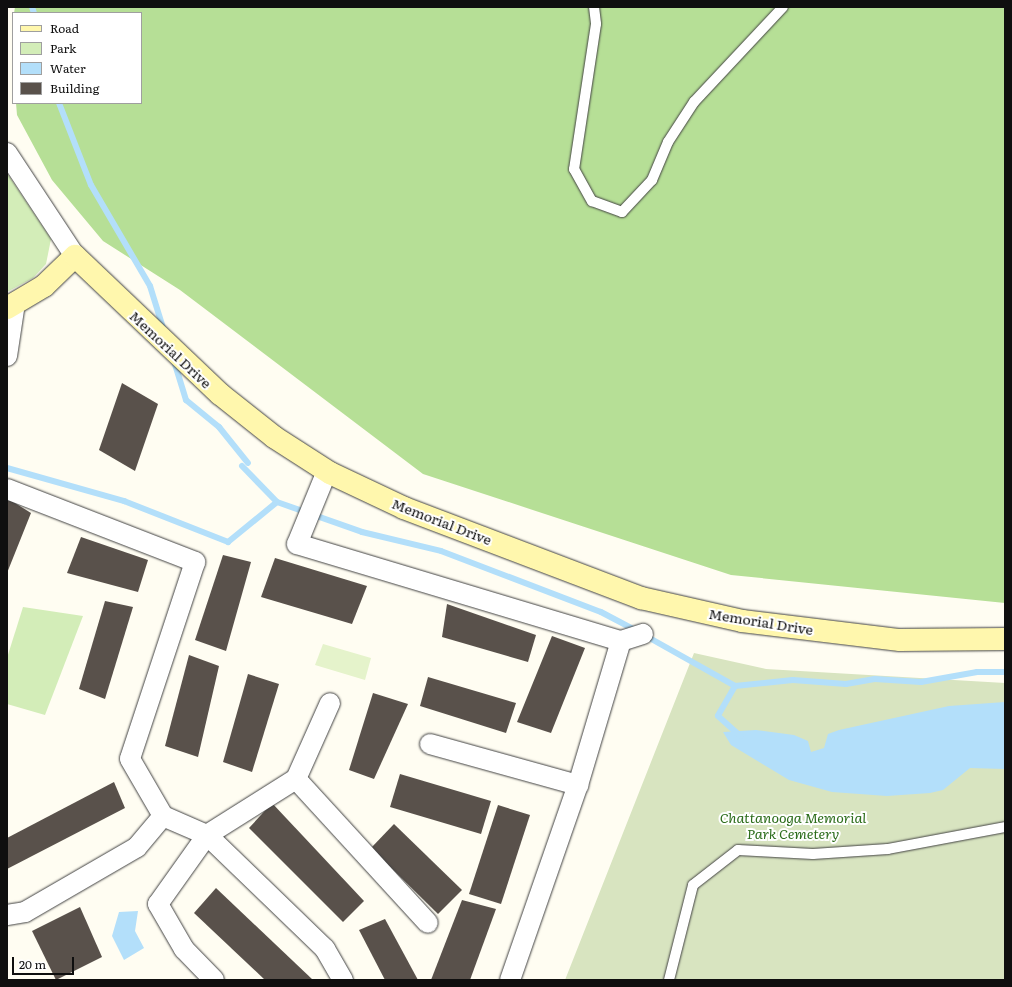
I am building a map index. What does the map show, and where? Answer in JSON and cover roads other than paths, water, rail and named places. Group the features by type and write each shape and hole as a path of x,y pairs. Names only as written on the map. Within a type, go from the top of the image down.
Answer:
{"street":[{"name":"Memorial Drive","path":"7,153 75,256 220,394 274,437 327,471 404,508 641,598 742,621 900,640 1005,639"},
{"path":"7,356 11,306 44,286 75,256"},
{"path":"327,471 297,544 621,641 643,634"},
{"path":"7,489 195,562 130,759 163,816 207,835 325,949 343,980"},
{"path":"510,980 578,785 621,641"},
{"path":"214,980 184,949 158,904 207,835 296,779 330,703"},
{"path":"430,744 578,785"},
{"path":"296,779 428,923"},
{"path":"7,915 25,912 137,846 163,816"}],"lane":[{"path":"594,7 596,24 574,169 592,201 622,212 652,180 668,142 694,102 783,7"},
{"path":"669,980 693,884 738,850 813,854 888,849 1005,827"}],"water":[{"path":"1005,702 1005,769 970,768 943,790 930,793 887,796 832,792 789,780 731,745 723,732 756,730 794,735 808,741 811,752 824,748 828,734 839,730 949,706"},
{"path":"138,911 135,931 144,948 124,960 112,936 119,912"}],"waterway":[{"path":"32,7 34,12"},
{"path":"59,104 91,185 150,286 164,331"},
{"path":"174,361 186,400 219,427 248,463"},
{"path":"242,466 277,502 362,532 441,551 601,612 637,631"},
{"path":"7,468 124,501 228,542 277,502"},
{"path":"646,636 735,686 793,680 846,684 875,679 921,682 977,672 1005,672"},
{"path":"735,686 718,716 740,736"}],"park label":[{"name":"Chattanooga Memorial Park Cemetery","path":"793,826"}]}
